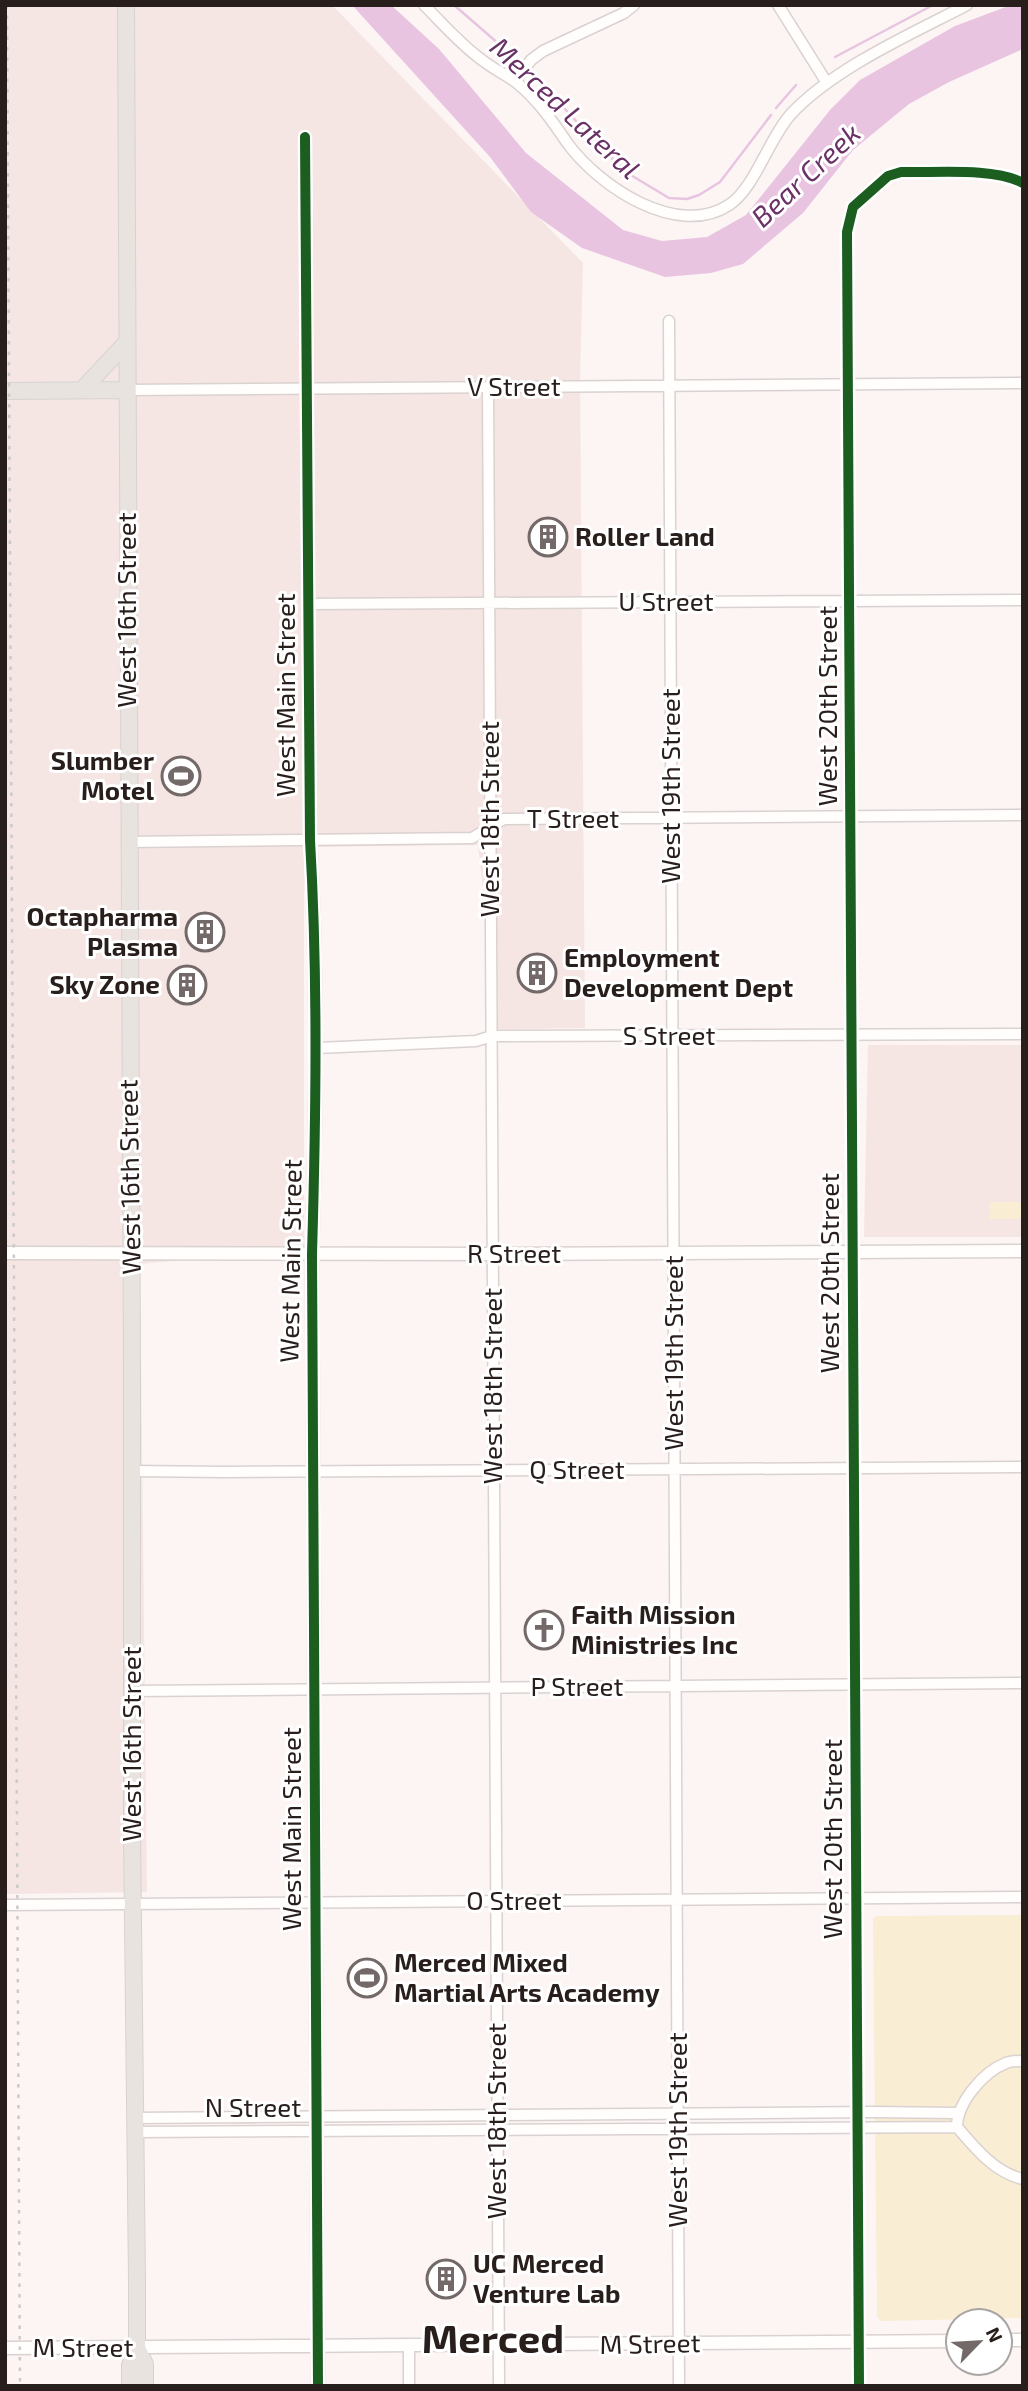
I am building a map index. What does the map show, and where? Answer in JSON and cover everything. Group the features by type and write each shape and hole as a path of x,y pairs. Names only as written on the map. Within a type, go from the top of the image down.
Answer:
{"main road":[{"name":"West 16th Street","path":"126,5 137,2348 130,2365 130,2386"},
{"path":"82,390 126,343"},
{"name":"V Street","path":"5,391 126,390"},
{"name":"West 16th Street","path":"137,2348 145,2364 145,2386"}],"street":[{"path":"424,5 449,32 478,57 498,73 516,81 538,103 578,154 615,188 653,208 675,215 692,216 726,207 741,194 789,116 809,96 827,83 967,5"},
{"path":"516,81 531,60 551,46 624,13 634,5"},
{"path":"778,5 827,83"},
{"name":"West Main Street","path":"305,137 310,839 317,1048 312,1254 318,2386"},
{"name":"West 20th Street","path":"859,2386 847,232 853,207 888,176 901,172 995,173 1023,183"},
{"name":"West 19th Street","path":"669,321 679,2386"},
{"name":"V Street","path":"126,390 1023,383"},
{"name":"West 18th Street","path":"488,387 499,2386"},
{"name":"U Street","path":"309,604 1023,600"},
{"name":"T Street","path":"128,842 472,838 503,819 1023,815"},
{"name":"S Street","path":"317,1048 476,1041 492,1036 1023,1034"},
{"name":"R Street","path":"5,1253 1023,1251"},
{"name":"Q Street","path":"132,1471 1023,1467"},
{"name":"P Street","path":"132,1691 1023,1683"},
{"name":"O Street","path":"5,1905 1023,1897"},
{"path":"1023,2061 1007,2062 981,2080 957,2113 957,2127 977,2150 1001,2171 1023,2179"},
{"name":"N Street","path":"136,2125 316,2117 957,2113"},
{"name":"N Street","path":"136,2125 317,2131 957,2127"},
{"name":"M Street","path":"5,2348 944,2341"},
{"path":"409,2346 410,2386"}],"shaded area":[{"path":"5,5 332,5 583,263 580,377 585,1028 498,1029 478,845 304,847 304,1248 140,1264 147,1892 5,1894"},
{"path":"868,1045 1023,1045 1023,1237 864,1237"},
{"path":"989,1202 1023,1202 1023,1219 990,1219"},
{"path":"1023,1915 1023,2318 1014,2318 1014,2307 944,2307 944,2320 881,2321 877,2316 873,1918"}],"water":[{"name":"Bear Creek","path":"352,5 391,5 439,49 526,153 623,230 662,241 707,237 746,215 830,110 860,80 955,26 1011,5 1023,5 1023,49 949,82 909,104 853,150 803,213 743,264 711,273 665,277 582,248 531,212 490,157"}],"waterway":[{"name":"Merced Lateral","path":"454,5 523,65"},
{"name":"Merced Lateral","path":"835,57 933,5"},
{"name":"Merced Lateral","path":"528,69 601,148 629,174 669,198 687,199 720,182 771,115"},
{"name":"Merced Lateral","path":"776,108 796,85"}],"railway":[{"path":"7,5 20,2386"}],"cycle path":[{"path":"305,137 310,840 315,995 312,1254 318,2386"},
{"path":"859,2386 847,232 853,207 888,176 901,172 981,173 1023,183"}],"place":[{"name":"Roller Land","path":"548,537"},
{"name":"Slumber Motel","path":"181,776"},
{"name":"Octapharma Plasma","path":"205,932"},
{"name":"Employment Development Dept","path":"537,973"},
{"name":"Sky Zone","path":"187,985"},
{"name":"Faith Mission Ministries Inc","path":"544,1630"},
{"name":"Merced Mixed Martial Arts Academy","path":"367,1978"},
{"name":"UC Merced Venture Lab","path":"446,2279"}],"district":[{"name":"Merced","path":"493,2339"}]}
